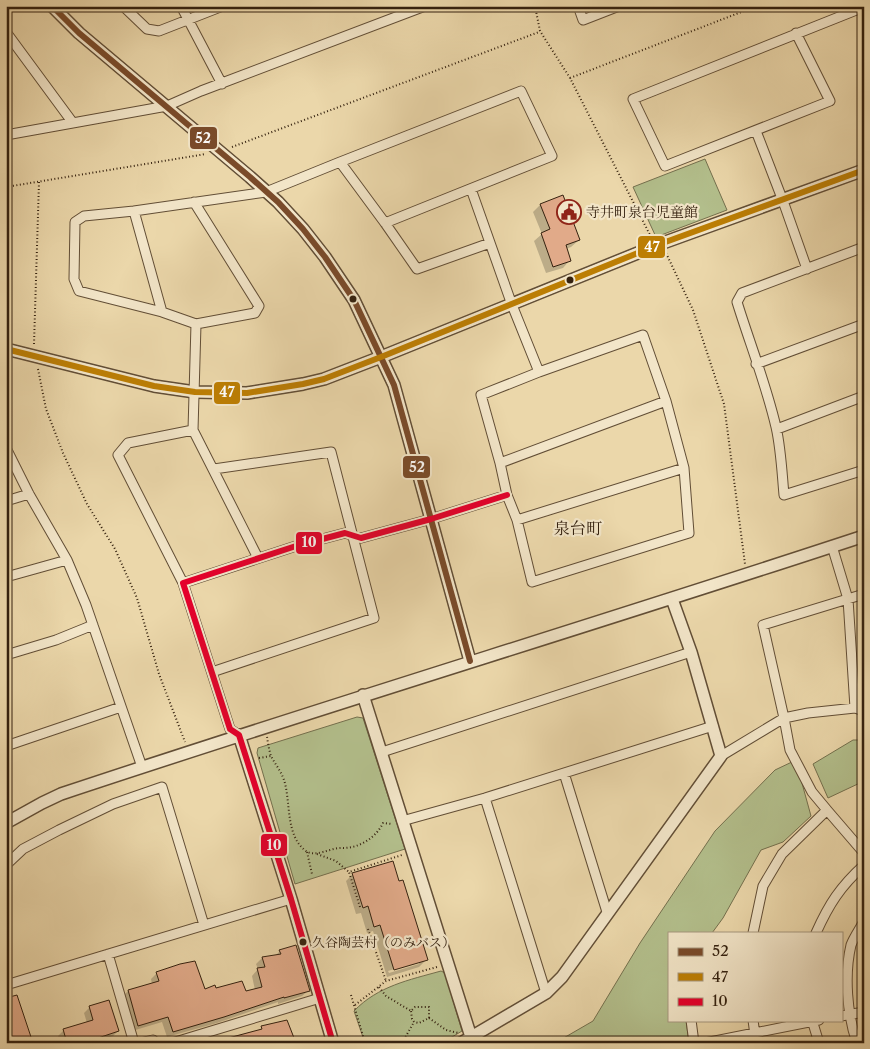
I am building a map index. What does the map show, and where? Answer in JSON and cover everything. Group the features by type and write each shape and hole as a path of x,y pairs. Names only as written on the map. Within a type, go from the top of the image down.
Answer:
{"street":[{"path":"52,6 79,33 266,192 303,229 338,274 354,300 394,385 470,661"},
{"path":"124,6 147,29 159,31 223,6"},
{"path":"181,6 222,84"},
{"path":"6,135 166,106 425,6"},
{"path":"578,6 583,20 619,6"},
{"path":"796,33 830,101 666,166 633,99 796,33 864,7"},
{"path":"6,32 73,123"},
{"path":"194,202 259,306 255,313 196,324 162,312 79,291 74,280 75,222 84,216 134,211 194,202 266,192 521,92 552,156 385,223"},
{"path":"756,131 807,270"},
{"path":"340,162 417,269 490,243"},
{"path":"6,349 154,386 195,392 247,393 303,384 381,357 660,244 783,201 864,170"},
{"path":"471,189 512,304 539,372"},
{"path":"134,211 162,312"},
{"path":"864,247 742,293 737,302 756,364 766,387 777,429 784,496 864,470"},
{"path":"196,324 193,430 258,558"},
{"path":"756,364 864,324"},
{"path":"643,335 666,401 684,468 689,533 532,582 517,520 507,495 481,395 539,372 643,335"},
{"path":"777,429 864,396"},
{"path":"500,463 666,401"},
{"path":"193,430 128,443 118,455 184,583 230,729 239,735 248,761 333,1043"},
{"path":"6,448 29,494 67,560 93,625 142,767"},
{"path":"212,672 374,618 332,452 214,469"},
{"path":"517,520 684,468"},
{"path":"6,500 29,494"},
{"path":"184,583 258,558 345,533 361,538 431,519 507,495"},
{"path":"6,823 42,802 61,794 362,695 672,599 864,536"},
{"path":"362,695 382,752 402,821 448,963 466,1040 546,993 562,977 721,756 784,718 808,713 860,710 848,599 832,546"},
{"path":"6,577 67,560"},
{"path":"864,594 763,625 790,750 812,792 864,853"},
{"path":"672,599 691,652 721,756"},
{"path":"6,655 56,640 93,625"},
{"path":"382,752 691,652"},
{"path":"6,746 121,706"},
{"path":"402,821 564,774 713,726"},
{"path":"564,774 607,912"},
{"path":"6,864 23,849 59,830 113,804 162,787 204,925"},
{"path":"485,798 546,993"},
{"path":"753,932 763,886 782,854 827,810"},
{"path":"816,932 827,908 847,881 864,865"},
{"path":"6,985 291,899"},
{"path":"858,1043 851,1014 848,978 852,943 864,920"},
{"path":"108,954 134,1043"},
{"path":"172,1043 320,998"},
{"path":"842,1016 864,1012"},
{"path":"691,1022 694,1043"},
{"path":"753,1022 756,1043"},
{"path":"705,1043 809,1022"},
{"path":"814,1022 819,1043"},
{"path":"140,1043 153,1040 156,1043"}],"path":[{"path":"535,6 540,31 570,78 651,238 660,244 693,310 724,404 746,574"},
{"path":"570,78 757,6"},
{"path":"6,188 219,152 540,31"},
{"path":"39,182 34,345 46,409 63,453 83,495 115,549 137,598 159,674 183,734 188,753"},
{"path":"264,728 271,756 282,772 287,790 290,825 298,842 306,851 312,874"},
{"path":"248,761 271,756"},
{"path":"316,854 335,847 346,848 358,845 369,840 383,824 393,824 402,821"},
{"path":"306,851 336,861 349,872 360,908"},
{"path":"349,872 412,852"},
{"path":"368,929 386,982"},
{"path":"355,1006 386,982 448,963"},
{"path":"379,987 386,996 411,1011"},
{"path":"351,995 365,1043"},
{"path":"411,1011 415,1008 429,1007 429,1018"},
{"path":"411,1011 414,1022"},
{"path":"429,1018 446,1030 466,1040"},
{"path":"414,1022 419,1023 429,1018"},
{"path":"402,1043 414,1022"}],"green space":[{"path":"705,159 727,210 656,237 633,187"},
{"path":"357,717 363,718 405,849 295,884 257,753 258,748"},
{"path":"853,740 864,740 864,783 862,782 828,798 813,764"},
{"path":"794,761 797,765 811,816 783,842 761,850 723,918 713,932 668,932 668,1022 686,1022 689,1043 555,1043 593,1021 640,943 715,831 775,770"},
{"path":"441,971 445,973 462,1031 442,1043 365,1043 354,1011 363,1002 394,985"}],"building":[{"path":"563,195 580,240 566,245 571,261 553,267 541,233 550,229 540,204"},
{"path":"393,861 399,881 403,880 428,960 394,970 380,925 374,927 368,906 363,908 352,873"},
{"path":"296,945 310,991 284,997 173,1032 168,1017 138,1026 128,990 159,981 156,972 195,961 205,989 215,985 216,988 242,981 246,991 262,987 257,968 265,967 262,957 281,954 279,950"},
{"path":"17,995 33,1043 12,1043 6,1027 6,998"},
{"path":"109,1000 119,1031 92,1040 93,1043 67,1043 63,1029 93,1020 89,1006"},
{"path":"287,1020 296,1043 222,1043 221,1040 262,1029 261,1026"}],"transit line":[{"name":"52","path":"52,6 79,33 278,202 325,257 354,300 394,385 470,661"},
{"name":"47","path":"6,349 154,386 195,392 247,393 303,384 324,379 381,357 660,244 864,170"},
{"name":"10","path":"333,1043 291,899 239,735 230,729 183,583 296,546 345,533 361,538 431,519 507,495"}],"place":[{"name":"寺井町泉台児童館","path":"569,212"},
{"name":"久谷陶芸村（のみバス）","path":"303,942"}],"district":[{"name":"泉台町","path":"578,528"}]}
